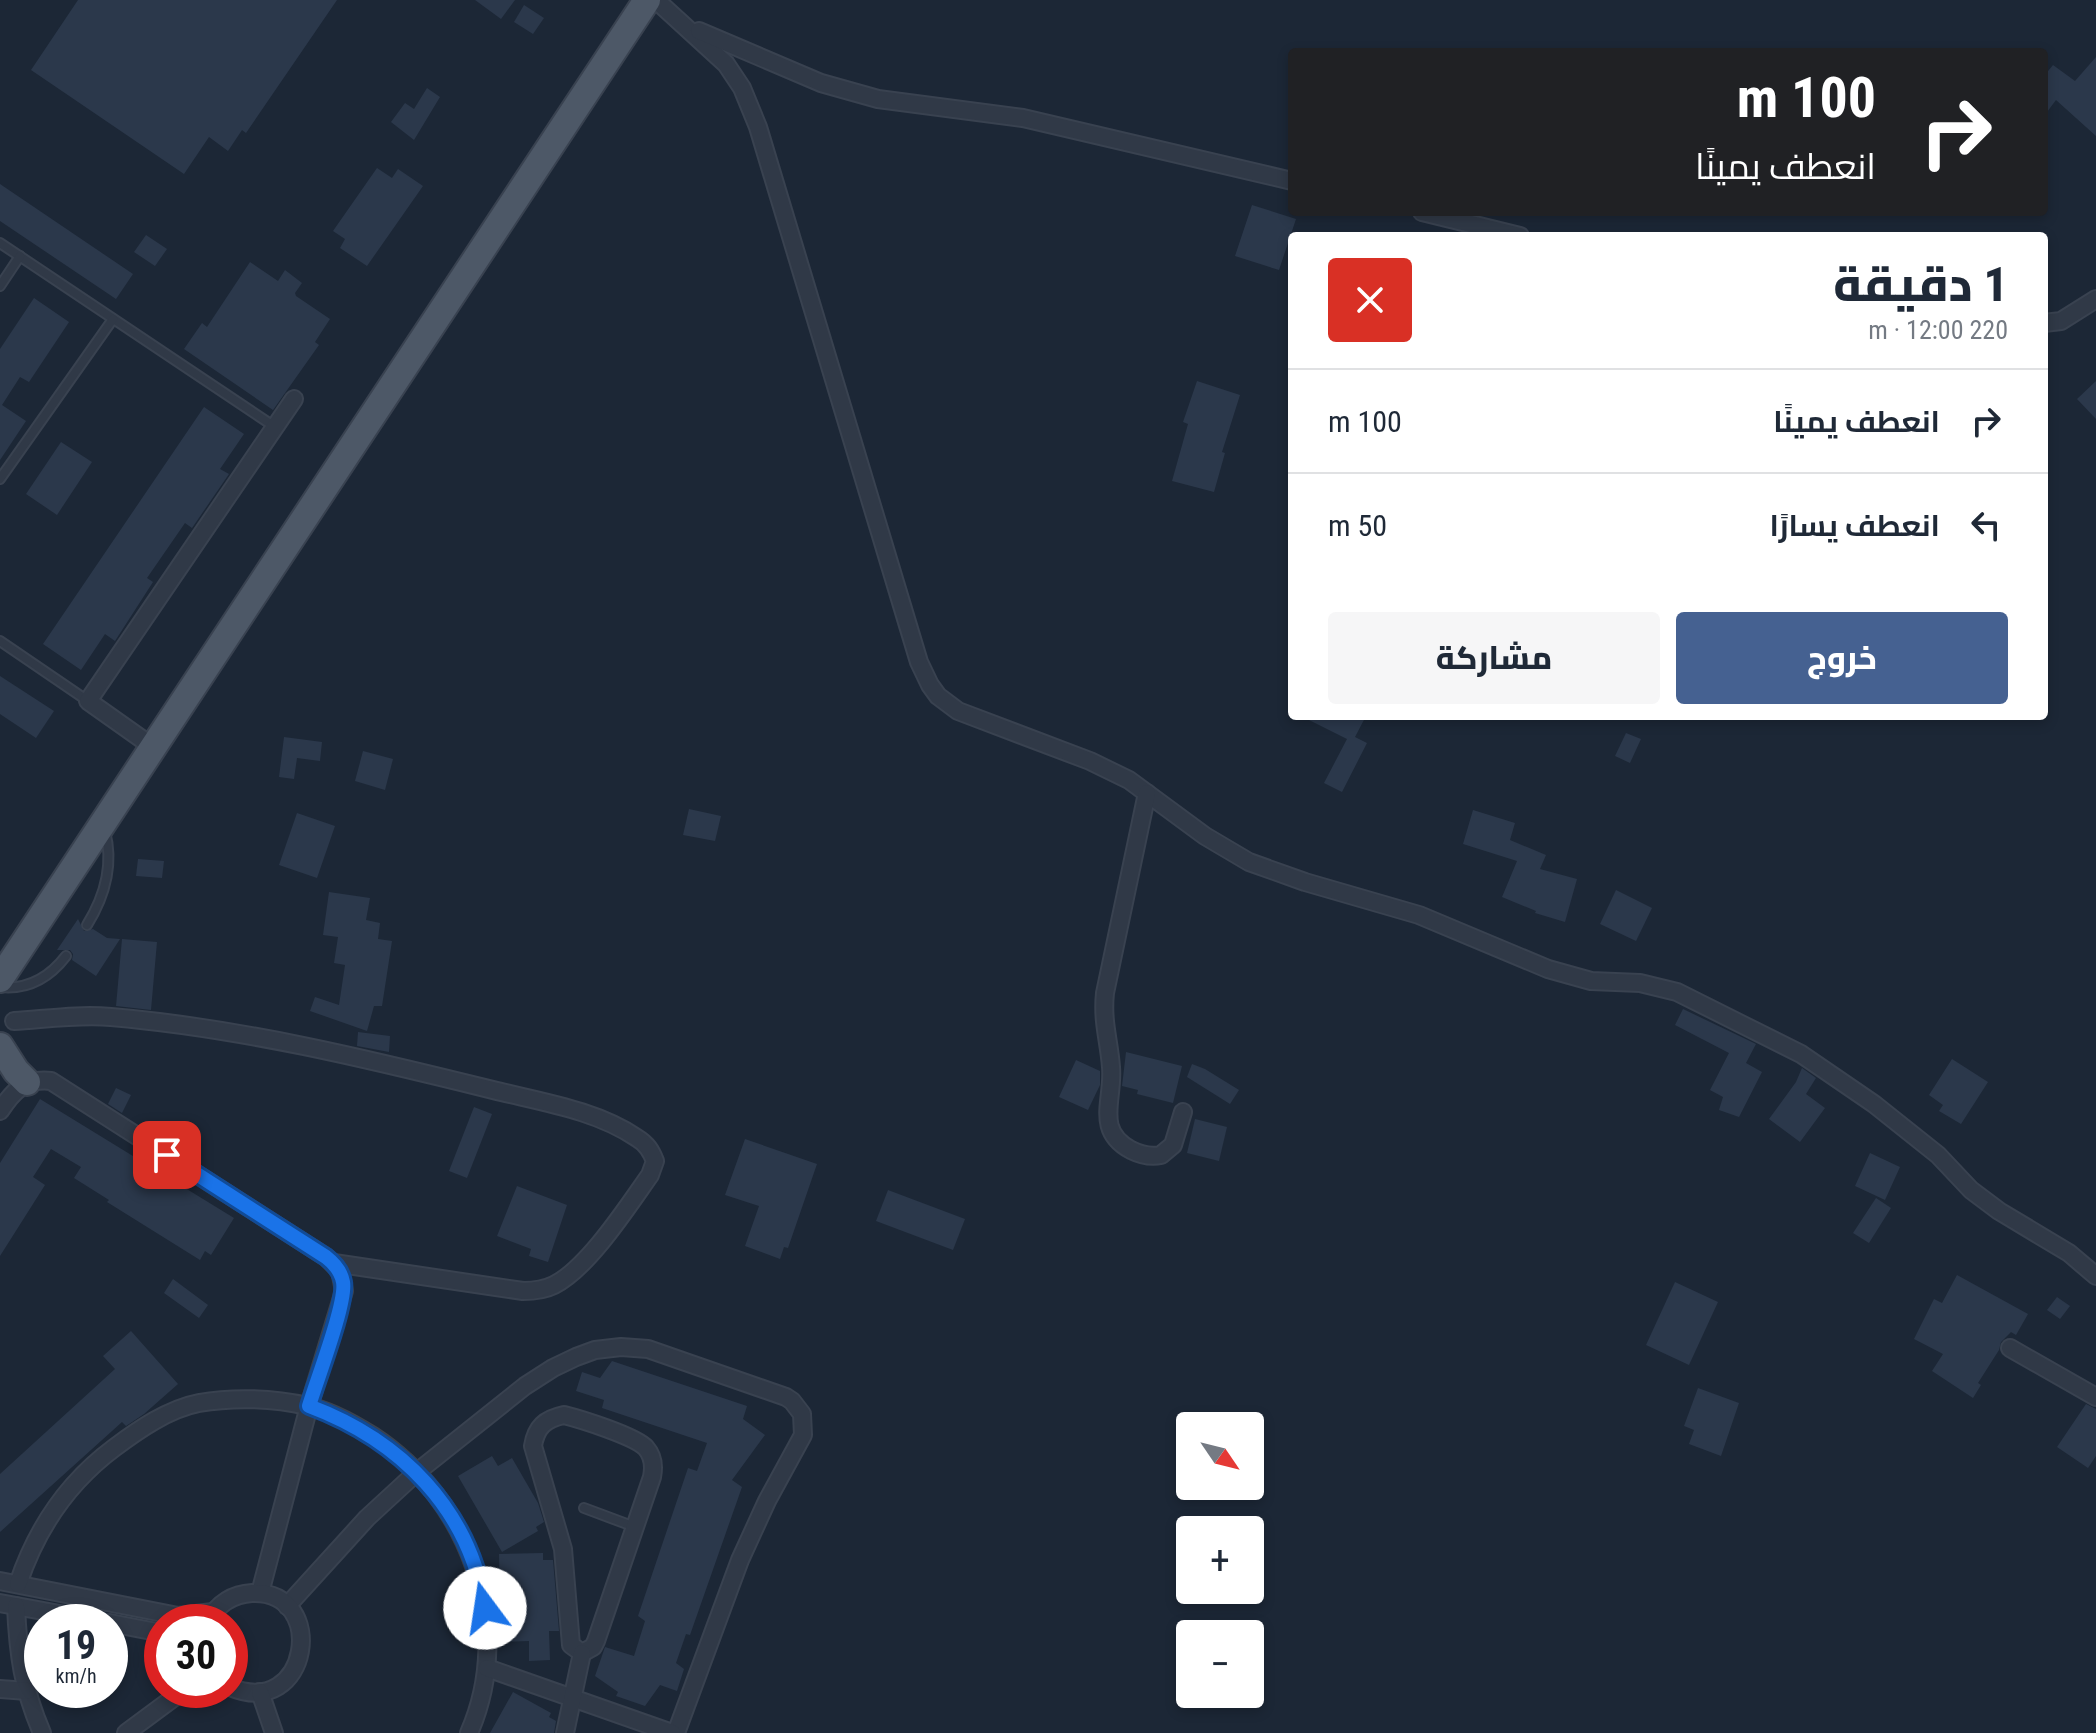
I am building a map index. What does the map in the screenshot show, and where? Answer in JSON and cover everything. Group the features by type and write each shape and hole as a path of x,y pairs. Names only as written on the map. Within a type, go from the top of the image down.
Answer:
{"main road":[{"path":"0,979 647,0"},
{"path":"0,1046 27,1082"}],"street":[{"path":"656,0 726,64 742,88 758,127 919,662 938,696 958,711 1090,761 1147,793 1205,836 1249,862 1305,882 1419,915 1548,969 1591,981 1640,983 1677,992 1751,1028 1801,1054 1874,1104 1938,1155 1971,1190 1999,1211 2069,1253 2096,1276"},
{"path":"682,23 807,78 878,99 1023,118 1288,180"},
{"path":"1438,216 1504,232"},
{"path":"2048,323 2061,321 2096,299"},
{"path":"153,747 88,701 294,399"},
{"path":"1147,793 1105,993 1103,1014 1111,1066 1109,1125 1113,1137 1123,1145 1136,1153 1153,1157 1161,1155 1173,1145 1183,1112"},
{"path":"0,1111 17,1088 27,1082 39,1080 62,1087 334,1263 523,1291 546,1289 566,1278 592,1251 650,1175 655,1161 649,1148 639,1139 601,1119 405,1068 240,1035 140,1020 94,1017 14,1021"},
{"path":"260,1593 309,1406 344,1291 343,1281 334,1263"},
{"path":"287,1606 367,1518 417,1472 525,1386 553,1368 595,1350 621,1347 648,1349 792,1401 802,1414 803,1435 740,1560 674,1733 487,1668"},
{"path":"2010,1348 2096,1397"},
{"path":"18,1584 44,1522 73,1485 103,1456 142,1427 196,1403 263,1400 309,1406 359,1427 390,1448 417,1472 451,1518 471,1556 482,1590 488,1627 487,1668 479,1710 469,1733"},
{"path":"564,1415 634,1440 646,1448 653,1462 635,1527 593,1647 582,1653 571,1645 563,1549 533,1446 535,1434 542,1424 552,1417 564,1415"},
{"path":"0,1581 144,1609"},
{"path":"222,1604 242,1594 260,1593 275,1597 297,1619 302,1634 298,1665 288,1678 276,1687 248,1693"},
{"path":"8,1604 24,1679"},
{"path":"565,1733 582,1653"},
{"path":"0,1689 24,1691"},
{"path":"260,1692 274,1733"},
{"path":"33,1708 42,1733"},
{"path":"126,1733 160,1708"}],"lane":[{"path":"0,243 276,427"},
{"path":"0,286 20,256"},
{"path":"0,479 113,319"},
{"path":"0,641 88,701"},
{"path":"87,925 108,875 109,849 103,822"},
{"path":"0,987 22,987 35,983 58,967 66,956"},
{"path":"584,1508 635,1527"}],"building":[{"path":"78,0 337,0 246,133 242,130 228,151 209,137 184,174 31,70"},
{"path":"475,0 515,0 501,19"},
{"path":"524,5 544,18 533,34 514,22"},
{"path":"2096,57 2096,136 2056,100 2048,111 2048,71 2053,65 2075,81"},
{"path":"427,88 440,97 414,140 391,122 405,103 414,109"},
{"path":"377,168 392,178 398,169 423,186 367,266 340,248 345,239 333,231"},
{"path":"0,184 133,274 116,299 0,221"},
{"path":"1252,205 1296,219 1292,232 1288,232 1288,243 1279,270 1235,256"},
{"path":"146,235 167,249 155,266 134,252"},
{"path":"250,262 278,281 285,270 302,283 296,296 330,319 315,342 319,345 273,410 184,349 202,323 207,327"},
{"path":"34,298 69,322 29,382 20,377 2,405 26,421 0,460 0,349"},
{"path":"1197,381 1240,395 1222,452 1225,453 1214,492 1172,481 1188,424 1183,422"},
{"path":"2096,381 2096,419 2077,399"},
{"path":"204,407 244,434 220,469 229,474 192,528 185,523 147,578 153,582 115,641 105,634 81,670 43,644"},
{"path":"61,442 92,462 57,515 26,494"},
{"path":"0,676 54,711 36,738 0,714"},
{"path":"1309,720 1364,720 1355,737 1367,743 1342,792 1324,783 1347,739"},
{"path":"1626,733 1641,739 1630,763 1615,756"},
{"path":"284,737 322,742 320,761 297,758 294,779 279,777"},
{"path":"363,751 393,759 385,790 355,781"},
{"path":"689,809 721,816 715,841 683,835"},
{"path":"1473,810 1515,823 1510,840 1546,855 1540,869 1577,879 1565,922 1535,913 1502,897 1517,861 1463,844"},
{"path":"297,813 335,826 317,878 279,865"},
{"path":"138,859 164,861 162,878 136,876"},
{"path":"1616,890 1652,908 1636,941 1600,924"},
{"path":"329,892 370,898 366,920 380,923 378,939 392,941 382,1006 374,1006 367,1031 310,1011 315,997 339,1005 345,965 334,963 338,937 323,935"},
{"path":"78,919 84,931 93,929 107,938 120,939 96,976 72,960 70,950 57,950"},
{"path":"122,939 157,942 151,1010 116,1006"},
{"path":"1683,1009 1756,1044 1746,1063 1762,1072 1739,1117 1719,1110 1723,1097 1710,1090 1729,1053 1675,1025"},
{"path":"358,1032 390,1036 389,1052 357,1046"},
{"path":"1126,1052 1182,1066 1173,1103 1137,1094 1138,1090 1122,1086"},
{"path":"1952,1059 1988,1082 1961,1124 1939,1111 1943,1105 1929,1095"},
{"path":"1076,1060 1100,1071 1100,1085 1088,1110 1059,1097"},
{"path":"1192,1064 1239,1090 1230,1104 1187,1077"},
{"path":"1802,1068 1816,1078 1806,1094 1825,1108 1800,1142 1769,1119 1796,1082"},
{"path":"116,1088 131,1095 122,1113 108,1104"},
{"path":"40,1099 234,1218 211,1255 205,1251 200,1260 107,1202 109,1200 74,1178 81,1167 51,1149 33,1177 45,1185 0,1256 0,1163"},
{"path":"474,1107 492,1114 467,1178 449,1171"},
{"path":"1195,1119 1227,1127 1219,1161 1187,1153"},
{"path":"745,1139 817,1164 788,1248 784,1247 780,1259 745,1246 759,1206 725,1195"},
{"path":"1870,1153 1900,1167 1885,1200 1855,1186"},
{"path":"517,1186 567,1205 548,1262 529,1256 531,1249 497,1236"},
{"path":"888,1190 965,1219 953,1250 876,1221"},
{"path":"1876,1198 1891,1208 1869,1243 1853,1233"},
{"path":"1957,1275 2028,1314 2016,1335 2011,1332 2001,1342 1973,1398 1932,1371 1943,1354 1914,1339 1934,1299 1942,1303"},
{"path":"173,1279 208,1305 199,1318 164,1293"},
{"path":"1675,1282 1718,1302 1689,1365 1646,1345"},
{"path":"2057,1297 2070,1306 2060,1319 2047,1310"},
{"path":"131,1331 178,1384 144,1414 126,1426 122,1422 0,1532 0,1474 115,1369 103,1356"},
{"path":"612,1361 747,1406 743,1419 765,1435 732,1480 742,1487 690,1635 686,1634 676,1663 684,1669 677,1691 660,1685 645,1706 616,1696 618,1692 595,1676 605,1647 634,1656 645,1621 638,1616 688,1468 697,1471 707,1443 602,1408 604,1400 576,1391 582,1372 600,1378"},
{"path":"1698,1388 1739,1403 1721,1456 1689,1444 1694,1430 1684,1426"},
{"path":"2086,1404 2096,1409 2096,1456 2088,1468 2057,1447"},
{"path":"492,1456 498,1466 512,1458 538,1503 544,1522 536,1527 538,1531 502,1552 458,1476"},
{"path":"543,1553 543,1560 553,1560 559,1631 549,1631 550,1660 529,1661 529,1641 501,1642 499,1554"},
{"path":"513,1692 551,1713 549,1717 556,1721 554,1733 490,1733"}],"route":[{"path":"167,1155 326,1257 340,1271 344,1291 342,1301 309,1406 359,1427 390,1448 417,1472 451,1518 471,1556 485,1608"}]}
